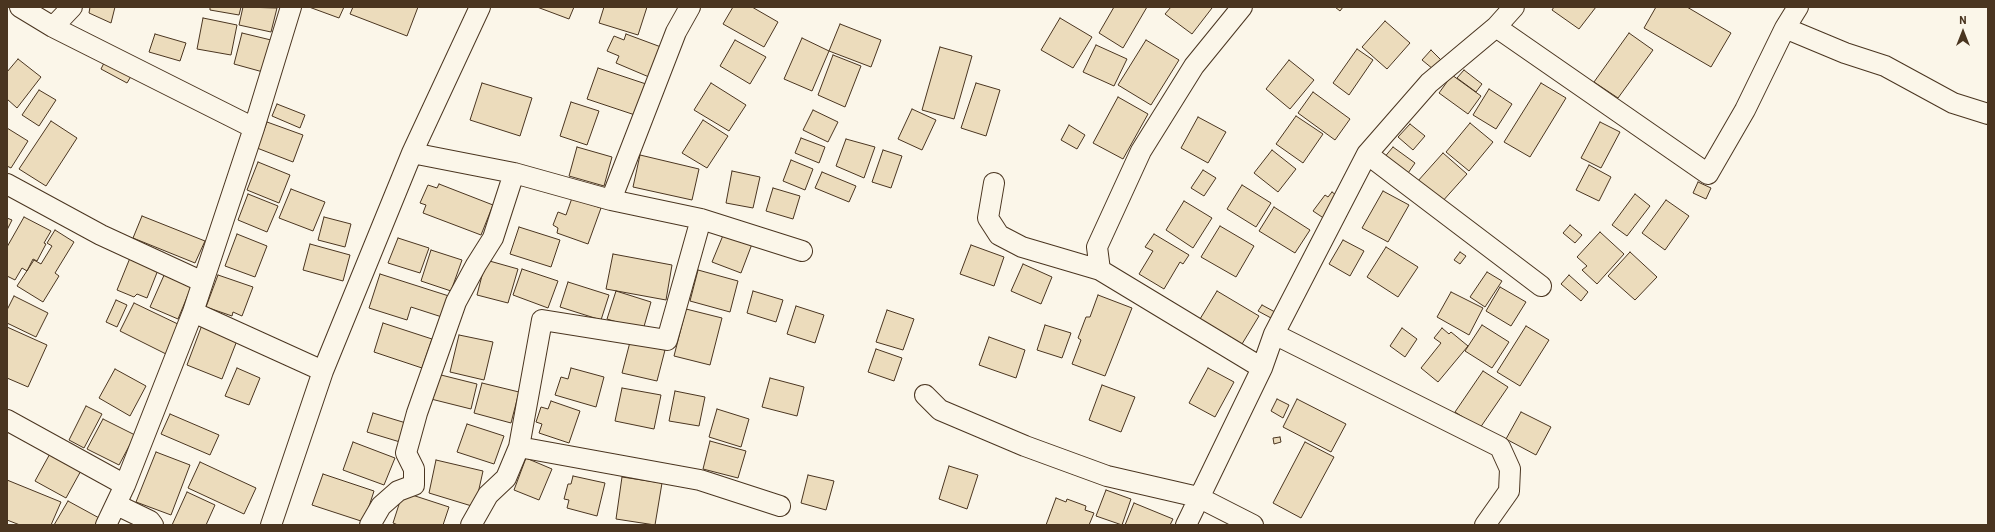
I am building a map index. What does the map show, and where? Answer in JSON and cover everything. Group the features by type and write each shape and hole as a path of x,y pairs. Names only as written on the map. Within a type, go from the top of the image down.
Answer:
{"street":[{"path":"20,7 53,27 254,128"},
{"path":"53,27 72,7"},
{"path":"106,525 117,505 193,312 254,128 291,7"},
{"path":"270,525 323,371 412,153 480,7"},
{"path":"611,200 676,32 690,7"},
{"path":"1100,270 1098,247 1140,151 1194,66 1242,7"},
{"path":"1186,525 1198,497 1262,368 1274,334 1367,154 1430,83 1496,27 1514,7"},
{"path":"1496,27 1708,174 1745,110 1785,28 1798,7"},
{"path":"1785,28 1845,53 1885,66 1953,103 1988,114"},
{"path":"412,153 514,173 611,200 701,219 802,251"},
{"path":"1367,154 1541,286"},
{"path":"370,525 381,506 398,491 414,485 414,469 406,453 417,413 456,302 476,265 493,238 514,173"},
{"path":"994,183 988,218 998,235 1022,247 1100,270 1262,368"},
{"path":"7,184 101,235 203,282"},
{"path":"472,525 488,495 506,478 519,447 542,320 667,340 701,219"},
{"path":"193,312 323,371"},
{"path":"1274,334 1500,447 1510,469 1509,491 1485,525"},
{"path":"925,395 940,410 1025,446 1107,476 1198,497 1253,525"},
{"path":"7,420 125,485"},
{"path":"519,447 700,480 780,506"},
{"path":"117,505 150,521 153,525"}],"building":[{"path":"90,7 115,7 111,23 89,13"},
{"path":"210,7 241,7 239,15 210,10"},
{"path":"243,7 277,8 271,32 239,25"},
{"path":"309,7 344,7 339,18"},
{"path":"353,7 418,7 407,36 350,14"},
{"path":"537,7 574,7 569,19"},
{"path":"604,7 647,7 638,35 599,23"},
{"path":"733,7 752,7 778,22 764,47 723,24"},
{"path":"1114,7 1147,7 1123,48 1099,33"},
{"path":"1171,7 1212,8 1192,34 1165,14"},
{"path":"1335,7 1343,7 1340,11"},
{"path":"1554,7 1596,7 1579,29 1552,10"},
{"path":"1656,7 1687,7 1731,33 1711,67 1644,28"},
{"path":"203,18 237,25 231,55 197,49"},
{"path":"1060,18 1092,37 1073,68 1041,50"},
{"path":"1385,21 1410,43 1387,69 1362,47"},
{"path":"840,24 881,40 871,67 829,51"},
{"path":"242,33 271,40 263,72 234,64"},
{"path":"1629,33 1653,50 1618,98 1594,82"},
{"path":"155,34 186,43 180,61 149,52"},
{"path":"626,34 661,47 649,77 616,63 619,56 607,51 614,36 624,40"},
{"path":"802,38 829,51 812,91 784,79"},
{"path":"735,40 766,57 750,84 720,66"},
{"path":"1146,40 1179,60 1151,105 1118,85"},
{"path":"1096,45 1127,59 1114,86 1083,72"},
{"path":"940,47 972,56 954,119 922,110"},
{"path":"1357,49 1373,60 1349,95 1333,83"},
{"path":"1431,50 1441,60 1433,69 1422,60"},
{"path":"833,55 861,66 845,107 818,95"},
{"path":"18,59 41,77 17,108 7,99 7,72"},
{"path":"106,59 133,73 127,83 101,69"},
{"path":"1289,60 1314,80 1290,109 1266,89"},
{"path":"598,68 646,84 635,115 587,99"},
{"path":"1464,70 1482,84 1476,92 1457,78"},
{"path":"1452,75 1481,96 1468,114 1439,93"},
{"path":"482,83 532,98 520,136 470,120"},
{"path":"711,83 746,105 729,131 694,110"},
{"path":"976,83 1000,90 986,136 961,128"},
{"path":"1541,83 1566,98 1530,157 1504,142"},
{"path":"1489,89 1512,104 1496,129 1473,115"},
{"path":"39,90 56,100 39,126 22,115"},
{"path":"1313,92 1350,119 1335,140 1298,113"},
{"path":"1118,97 1148,114 1123,159 1093,143"},
{"path":"571,102 599,111 587,145 560,136"},
{"path":"277,104 305,115 300,128 272,116"},
{"path":"912,109 936,120 922,150 898,139"},
{"path":"813,110 838,122 828,142 803,130"},
{"path":"1296,116 1323,134 1303,163 1276,144"},
{"path":"1198,117 1226,132 1208,163 1181,148"},
{"path":"703,120 728,136 707,168 682,153"},
{"path":"51,121 77,138 46,186 19,169"},
{"path":"267,122 303,135 293,162 257,148"},
{"path":"1600,122 1620,132 1601,168 1581,158"},
{"path":"1470,123 1493,142 1469,171 1446,152"},
{"path":"1410,124 1425,136 1413,150 1398,137"},
{"path":"1069,125 1085,135 1077,149 1061,140"},
{"path":"7,128 28,141 11,168 7,166"},
{"path":"801,138 825,147 819,163 795,153"},
{"path":"846,139 875,147 864,178 836,166"},
{"path":"577,147 612,157 604,186 569,176"},
{"path":"1393,147 1415,163 1406,176 1383,159"},
{"path":"883,150 902,156 891,188 872,182"},
{"path":"1272,150 1296,169 1278,192 1254,173"},
{"path":"1443,153 1467,174 1441,203 1417,182"},
{"path":"640,155 699,169 692,200 633,187"},
{"path":"791,160 813,169 805,190 783,181"},
{"path":"258,162 290,175 279,203 247,190"},
{"path":"1589,165 1611,177 1599,201 1576,190"},
{"path":"1203,170 1216,178 1204,196 1191,188"},
{"path":"732,171 760,177 753,208 726,203"},
{"path":"822,172 856,186 849,202 815,188"},
{"path":"1698,182 1711,188 1706,199 1693,193"},
{"path":"439,184 493,205 481,235 423,213 426,205 420,203 428,185 437,188"},
{"path":"1242,185 1271,203 1256,227 1227,209"},
{"path":"773,188 800,196 793,219 766,211"},
{"path":"291,189 325,202 313,231 279,218"},
{"path":"1383,191 1409,205 1388,242 1362,228"},
{"path":"1332,192 1340,198 1325,219 1313,211 1325,195 1328,197"},
{"path":"248,194 278,206 267,232 238,220"},
{"path":"1635,194 1650,206 1627,236 1612,225"},
{"path":"572,198 601,208 588,244 557,233 558,228 553,225 558,212 566,215"},
{"path":"1666,200 1689,216 1665,250 1642,233"},
{"path":"1184,201 1212,218 1193,248 1166,230"},
{"path":"1274,207 1310,230 1295,253 1259,231"},
{"path":"142,216 205,241 195,263 133,238"},
{"path":"24,217 51,231 44,243 46,244 37,261 33,259 27,271 22,268 15,280 7,276 7,247"},
{"path":"324,217 351,224 345,247 318,240"},
{"path":"7,218 12,220 7,230"},
{"path":"1570,225 1582,235 1575,243 1563,233"},
{"path":"1220,226 1254,246 1236,277 1201,257"},
{"path":"519,227 560,240 551,267 510,254"},
{"path":"55,230 74,242 55,273 59,276 43,302 17,286 34,260 41,264 52,246 47,243"},
{"path":"1600,232 1624,254 1597,284 1582,270 1587,266 1577,257"},
{"path":"724,233 752,244 741,273 712,262"},
{"path":"237,234 267,246 255,277 225,266"},
{"path":"1154,234 1189,255 1183,264 1180,262 1164,289 1139,274 1153,251 1145,247"},
{"path":"398,238 429,248 420,273 388,263"},
{"path":"1343,240 1364,251 1350,276 1329,264"},
{"path":"310,244 350,255 343,281 303,270"},
{"path":"971,245 1004,257 994,286 960,274"},
{"path":"1386,247 1418,267 1398,297 1367,277"},
{"path":"431,250 462,260 451,291 421,281"},
{"path":"1460,252 1466,256 1460,264 1454,260"},
{"path":"1630,252 1657,277 1635,300 1608,276"},
{"path":"613,254 672,265 666,300 606,289"},
{"path":"130,258 158,270 147,298 137,294 134,297 117,290"},
{"path":"486,260 518,269 508,303 477,295"},
{"path":"1023,264 1052,277 1041,304 1011,291"},
{"path":"522,269 558,281 548,308 513,295"},
{"path":"698,270 738,281 730,312 690,301"},
{"path":"1487,272 1502,281 1485,307 1470,297"},
{"path":"165,273 192,285 178,319 150,307"},
{"path":"380,274 452,297 445,318 411,307 407,320 369,308"},
{"path":"218,275 253,287 242,316 233,312 232,316 206,307"},
{"path":"1569,275 1588,292 1581,301 1561,284"},
{"path":"568,282 609,295 601,320 560,307"},
{"path":"1500,287 1526,302 1511,326 1486,311"},
{"path":"616,291 651,302 643,330 607,319"},
{"path":"753,291 783,300 776,322 747,313"},
{"path":"1217,291 1259,316 1242,344 1200,319"},
{"path":"1451,292 1483,308 1469,335 1437,317"},
{"path":"1098,295 1132,308 1105,376 1072,364 1081,340 1078,338 1086,317 1090,317"},
{"path":"14,296 48,313 36,337 7,323 7,310"},
{"path":"116,300 127,305 117,327 106,322"},
{"path":"134,303 182,326 168,355 120,331"},
{"path":"1262,305 1275,312 1271,318 1258,311"},
{"path":"796,306 824,315 815,343 787,334"},
{"path":"686,309 722,318 710,365 674,356"},
{"path":"887,310 914,319 903,350 876,342"},
{"path":"383,323 432,339 422,368 374,352"},
{"path":"202,325 238,338 222,379 187,365"},
{"path":"1045,325 1071,333 1062,358 1037,350"},
{"path":"1482,325 1509,342 1492,368 1465,351"},
{"path":"1526,326 1549,340 1520,386 1497,372"},
{"path":"7,327 47,345 28,387 7,378"},
{"path":"1402,328 1417,339 1405,357 1390,346"},
{"path":"1442,328 1449,334 1451,332 1468,346 1438,382 1421,368 1441,343 1434,338"},
{"path":"459,335 493,342 484,380 450,372"},
{"path":"989,337 1025,350 1016,378 979,365"},
{"path":"630,342 665,350 657,381 622,373"},
{"path":"876,349 902,358 894,381 868,372"},
{"path":"237,368 260,378 249,405 225,396"},
{"path":"571,368 604,377 596,407 555,395 561,377 568,379"},
{"path":"1208,368 1234,382 1215,417 1189,403"},
{"path":"115,369 146,386 130,416 99,398"},
{"path":"1483,371 1508,387 1480,428 1455,412"},
{"path":"437,374 477,384 471,409 431,399"},
{"path":"770,378 804,387 797,416 762,407"},
{"path":"482,383 519,392 511,423 474,413"},
{"path":"1102,385 1135,397 1121,432 1089,420"},
{"path":"622,388 661,395 654,429 615,421"},
{"path":"675,391 705,397 699,426 669,421"},
{"path":"1277,399 1289,405 1283,418 1271,411"},
{"path":"1297,399 1346,424 1331,452 1283,427"},
{"path":"551,401 580,411 569,443 539,433 542,424 536,422 541,407 548,409"},
{"path":"86,406 102,414 84,448 69,440"},
{"path":"717,409 749,419 741,447 709,437"},
{"path":"1521,412 1551,427 1536,455 1506,439"},
{"path":"373,413 406,423 400,442 367,432"},
{"path":"170,414 219,435 210,455 161,434"},
{"path":"103,419 135,435 119,465 87,449"},
{"path":"467,424 504,436 494,464 457,452"},
{"path":"1280,437 1281,442 1274,444 1273,438"},
{"path":"710,441 746,451 738,478 703,469"},
{"path":"353,442 395,458 384,485 343,470"},
{"path":"1305,442 1334,457 1301,518 1273,503"},
{"path":"52,450 83,467 66,498 35,481"},
{"path":"156,452 190,465 171,515 136,502"},
{"path":"526,458 552,469 539,500 514,490"},
{"path":"436,460 483,471 475,507 429,493"},
{"path":"200,462 256,488 244,514 188,488"},
{"path":"949,466 978,475 967,509 939,499"},
{"path":"323,474 374,491 364,522 312,505"},
{"path":"808,475 834,481 826,510 801,503"},
{"path":"573,476 605,483 597,516 567,508 569,500 564,499 568,484 571,484"},
{"path":"622,477 662,483 655,525 616,519"},
{"path":"7,480 61,502 51,525 20,525 7,520"},
{"path":"1106,490 1131,499 1122,525 1096,516"},
{"path":"187,492 215,505 206,525 172,525"},
{"path":"403,492 449,507 443,525 398,525 393,523"},
{"path":"1056,498 1066,502 1067,499 1086,506 1085,510 1094,513 1089,525 1046,525"},
{"path":"68,501 101,519 98,525 54,525"},
{"path":"1134,503 1173,519 1170,525 1125,525"}]}
